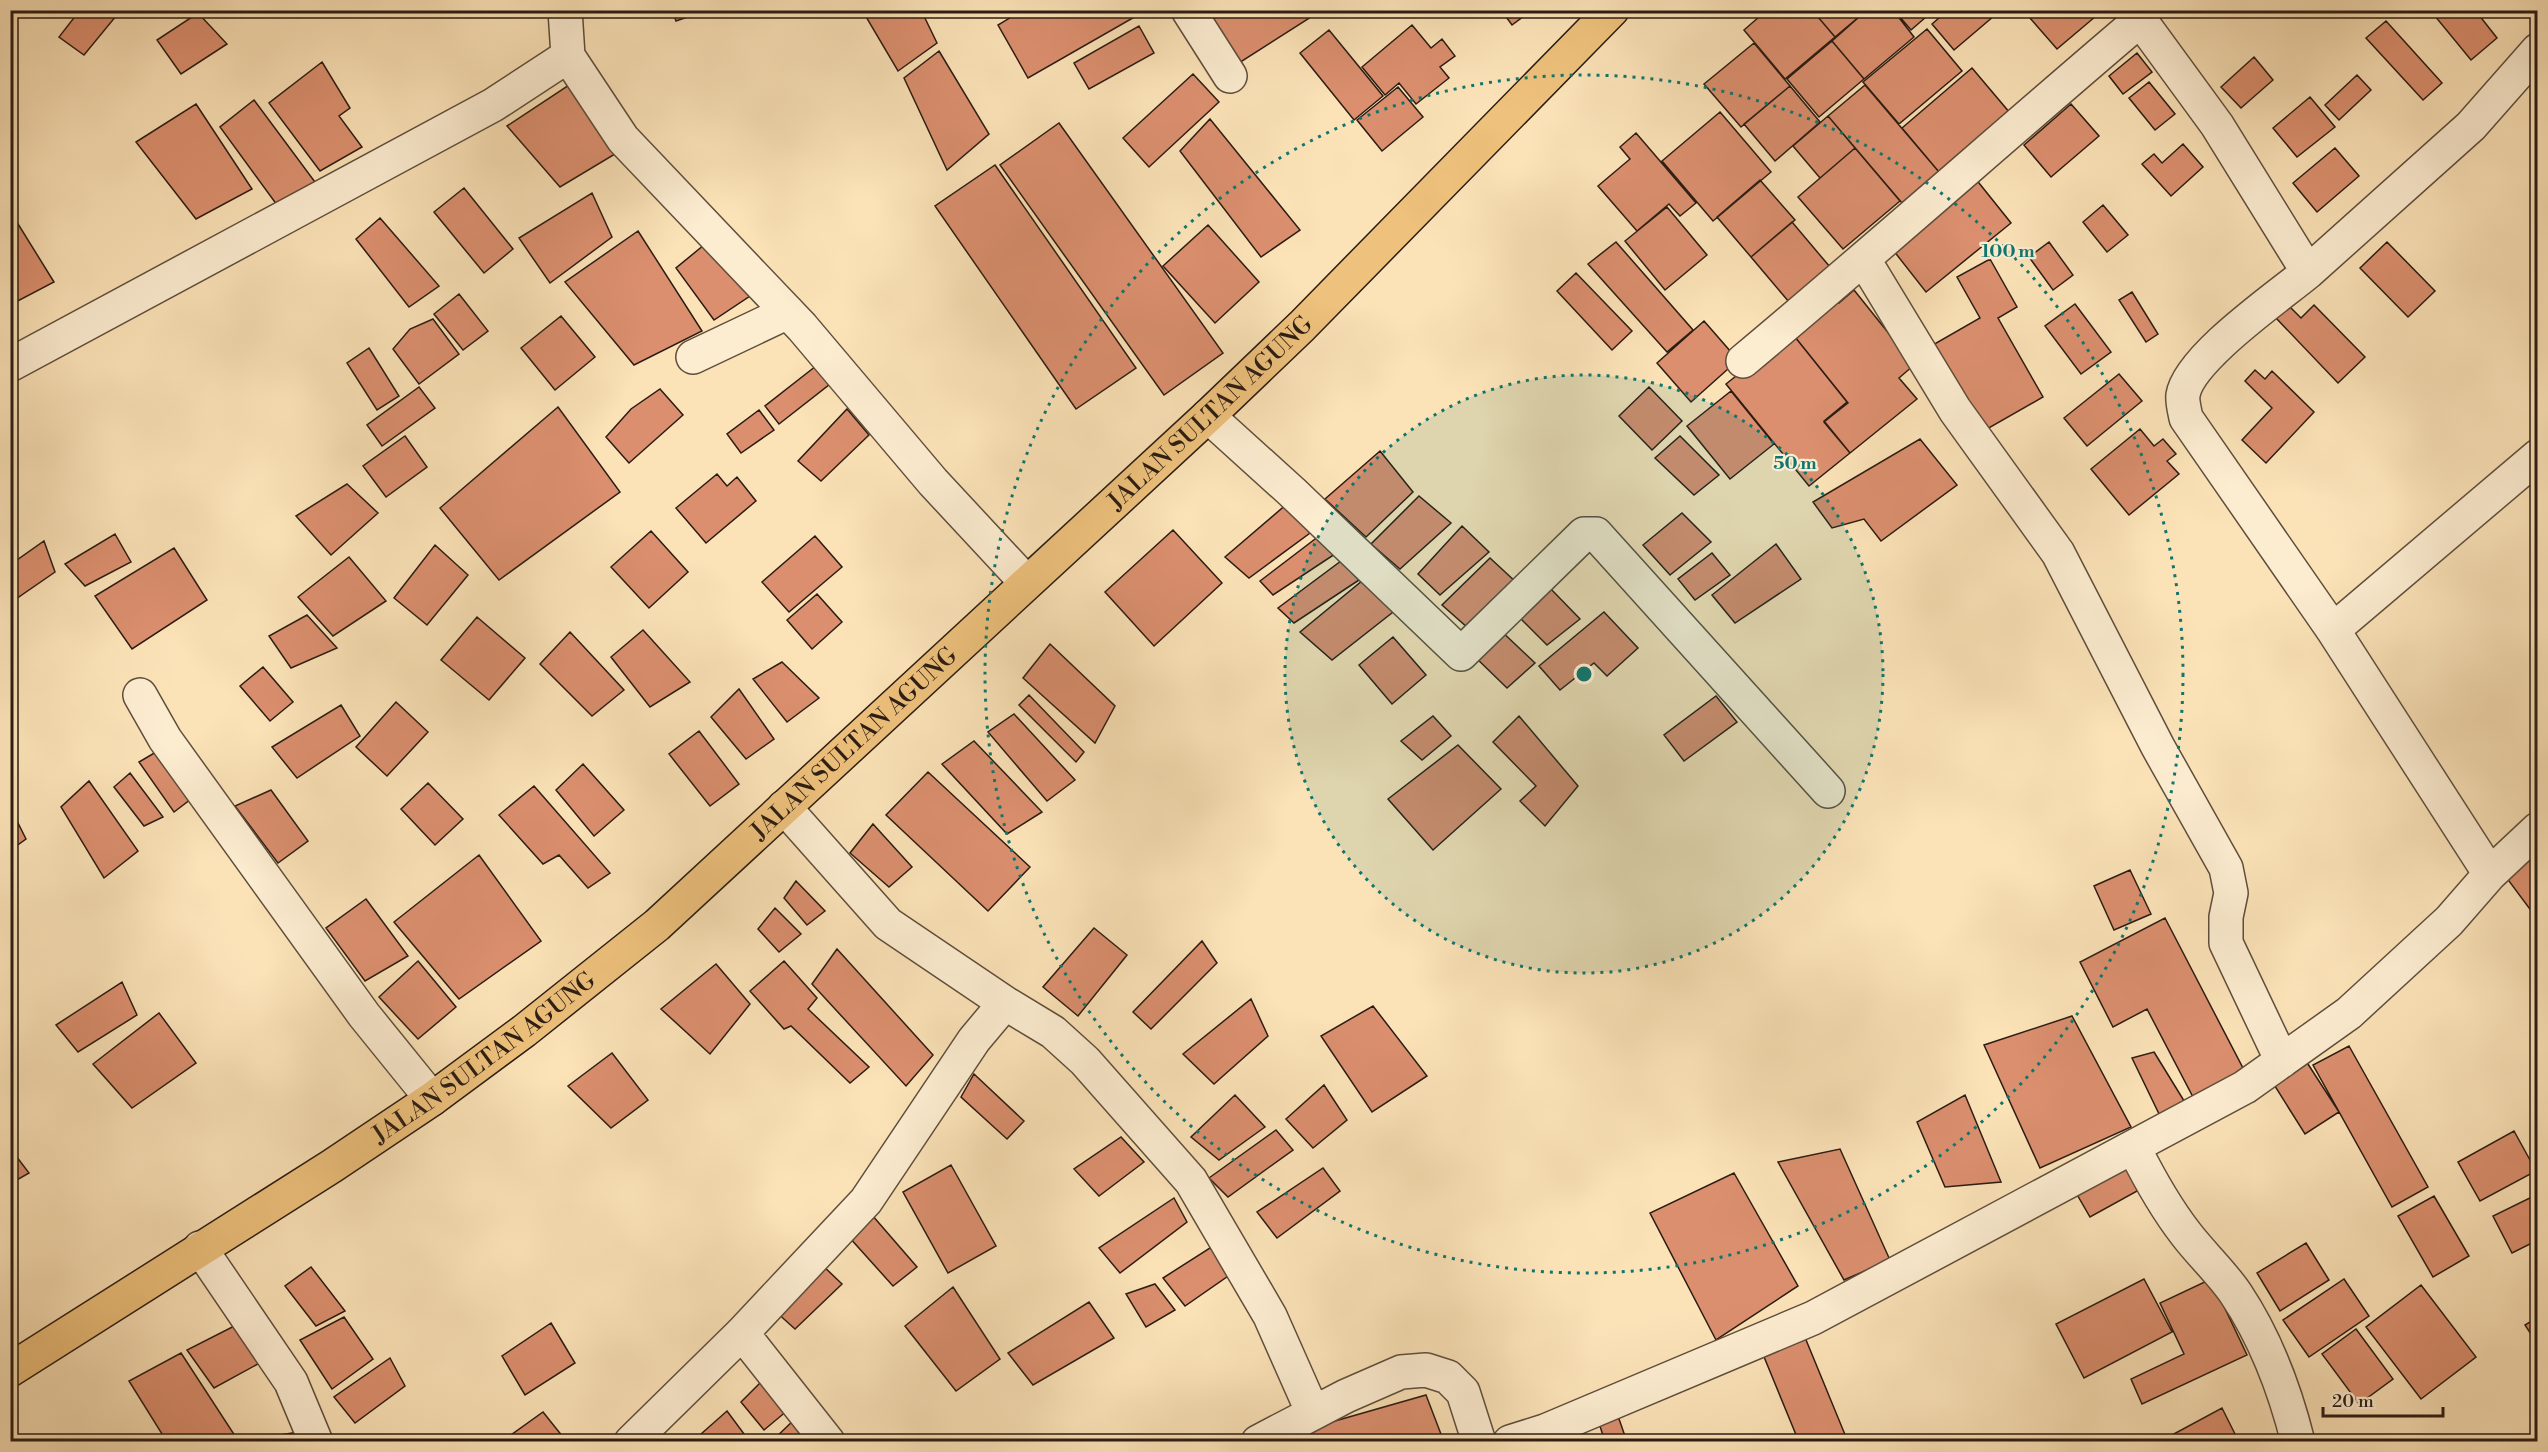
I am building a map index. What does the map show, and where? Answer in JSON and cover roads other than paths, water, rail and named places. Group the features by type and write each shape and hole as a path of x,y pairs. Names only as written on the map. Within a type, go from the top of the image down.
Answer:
{"highway":[{"name":"JALAN SULTAN AGUNG","path":"10,1370 332,1166 432,1099 524,1031 657,925 1208,416 1311,317 1604,13"}],"street":[{"path":"565,10 568,56 623,139 788,312 933,482 1026,582"},
{"path":"1188,10 1230,76"},
{"path":"1743,361 1863,260 2136,15 2217,124 2308,272"},
{"path":"2490,874 2333,630 2186,418 2183,395 2193,372 2213,350 2308,272 2471,126 2538,50"},
{"path":"10,364 493,105 568,56"},
{"path":"1863,260 1954,410 2058,553 2158,747 2226,868 2231,893 2226,917 2226,943 2282,1060"},
{"path":"693,357 788,312"},
{"path":"1208,416 1292,492 1461,654 1584,534 1596,534 1828,791"},
{"path":"2333,630 2538,456"},
{"path":"140,695 165,739 364,1015 432,1099"},
{"path":"784,807 888,924 1005,1003 1053,1032 1085,1061 1191,1181 1270,1316 1313,1413"},
{"path":"1510,1442 1545,1431 1813,1318 2245,1087 2349,1013 2449,921 2490,874 2538,829"},
{"path":"631,1442 742,1334 866,1201 974,1040 1005,1003"},
{"path":"2133,1148 2158,1195 2186,1234 2236,1294 2260,1336 2282,1386 2298,1442"},
{"path":"200,1248 291,1382 316,1442"},
{"path":"742,1334 828,1442"},
{"path":"1258,1442 1313,1413 1401,1372 1426,1370 1448,1377 1463,1392 1479,1442"}]}
